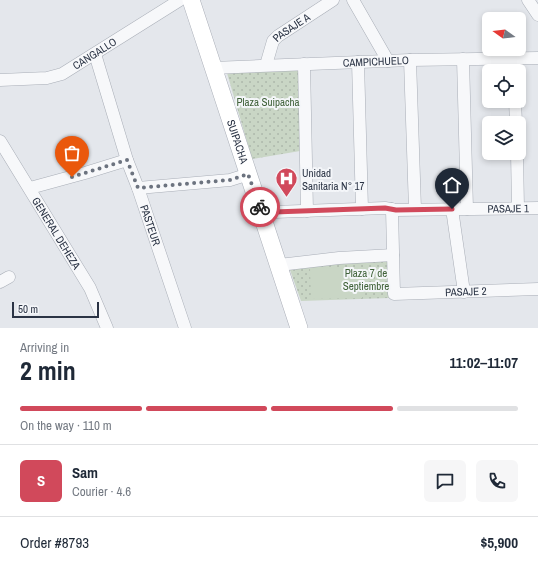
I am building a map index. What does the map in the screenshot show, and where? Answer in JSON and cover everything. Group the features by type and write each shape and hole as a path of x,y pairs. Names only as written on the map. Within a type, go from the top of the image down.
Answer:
{"street":[{"name":"CANGALLO","path":"0,80 55,77 70,70 180,0"},
{"name":"SUIPACHA","path":"192,0 299,328"},
{"name":"PASAJE A","path":"266,66 273,41 278,36 333,0"},
{"path":"353,0 388,61"},
{"path":"528,0 538,15"},
{"name":"PASTEUR","path":"95,54 127,160 138,188 184,328"},
{"path":"514,58 514,64"},
{"name":"CAMPICHUELO","path":"213,68 410,60 538,58"},
{"path":"410,60 415,209"},
{"path":"463,60 467,209"},
{"path":"358,62 362,209"},
{"path":"304,64 307,211"},
{"name":"GENERAL DEHEZA","path":"0,141 4,158 30,188 90,288 107,328"},
{"path":"30,188 127,160"},
{"path":"517,160 518,208"},
{"path":"138,188 230,180 248,174"},
{"name":"PASAJE 1","path":"263,215 274,212 362,209 538,208"},
{"path":"279,265 339,258 393,254 392,209"},
{"path":"452,209 464,292"},
{"name":"PASAJE 2","path":"393,254 394,294 538,289"}],"green space":[{"name":"Plaza Suipacha","path":"300,69 300,151 252,159 227,73"},
{"name":"Plaza 7 de Septiembre","path":"389,259 389,298 301,301 290,270 356,261"},
{"path":"361,268 362,298 311,299 310,269"}],"way so far":[{"path":"72,177 127,160 138,188 230,180 248,174 260,207"}],"place":[{"name":"Unidad Sanitaria N° 17","path":"286,198"}],"route":[{"path":"260,207 263,215 274,212 385,208 396,210 452,209"}]}
